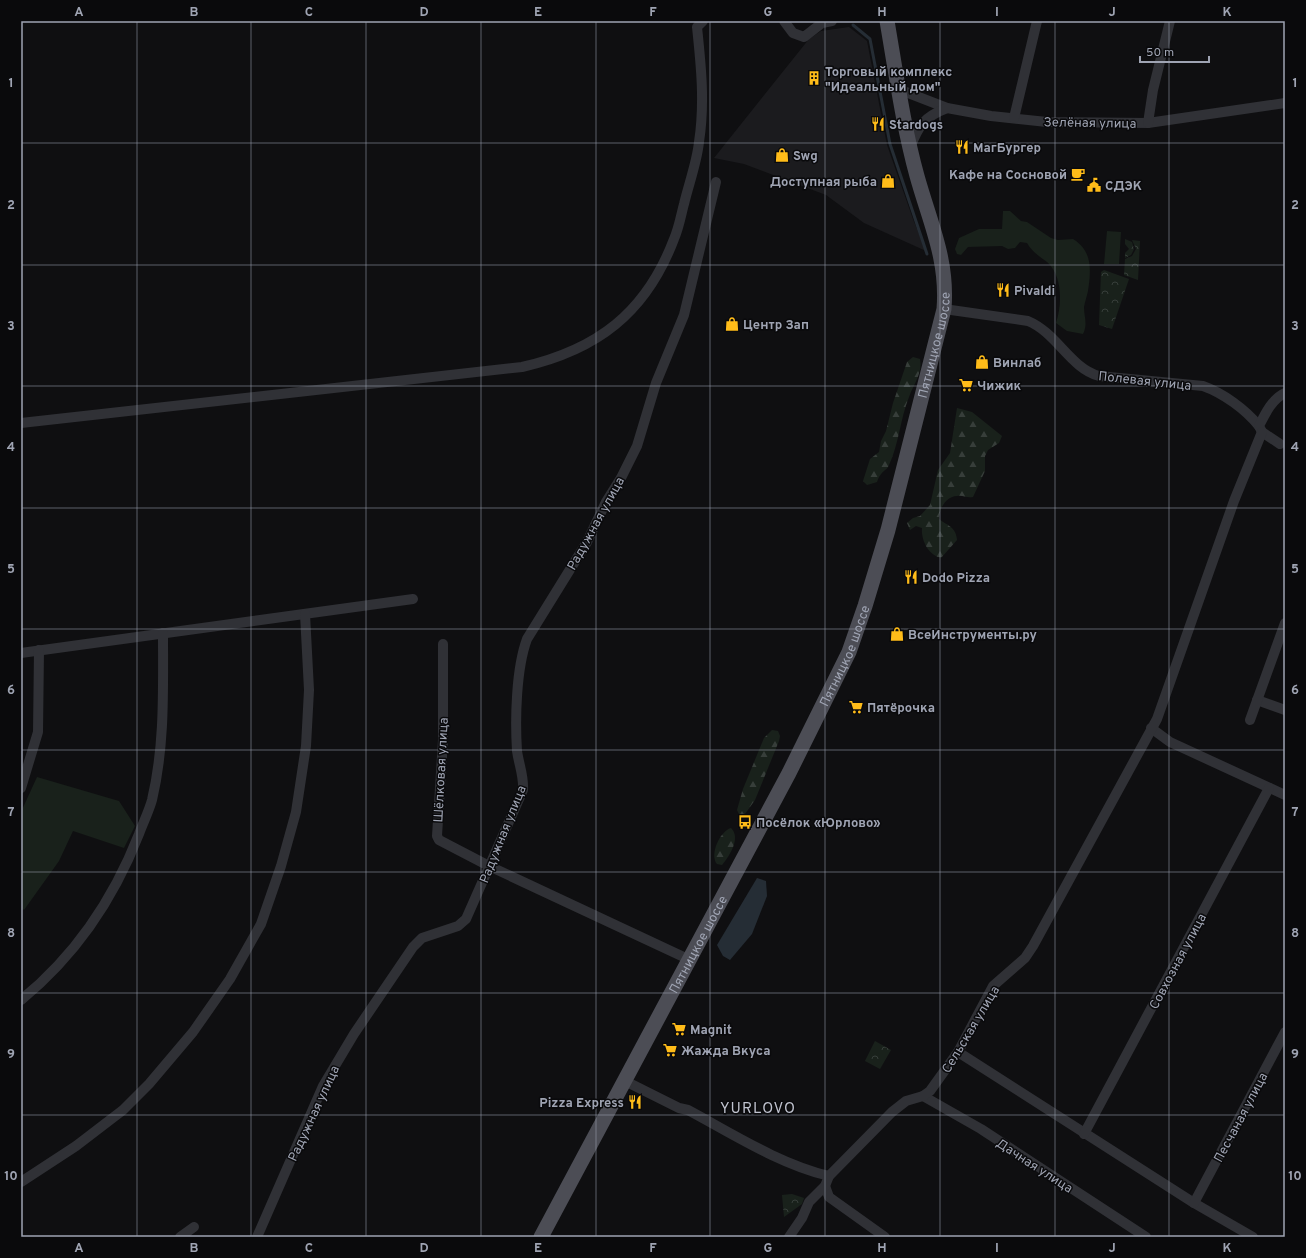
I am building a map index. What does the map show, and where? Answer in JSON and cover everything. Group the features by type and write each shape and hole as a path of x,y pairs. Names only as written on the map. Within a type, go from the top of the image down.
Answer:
{"main road":[{"name":"Пятницкое шоссе","path":"541,1237 623,1080 789,773 849,652 866,606 888,530 944,309 945,279 944,265 910,148 898,89 887,21"}],"street":[{"path":"21,423 522,367 550,360 589,343 605,333 628,313 645,295 659,272 675,238 699,143 702,107 697,27 703,21"},
{"path":"784,21 793,33 804,37 822,24 832,21"},
{"path":"1014,118 1037,21"},
{"path":"1148,123 1153,90 1170,21"},
{"name":"Зелёная улица","path":"898,89 947,108 1014,118 1061,122 1148,123 1285,103"},
{"path":"910,148 919,126 933,114 947,108"},
{"name":"Радужная улица","path":"257,1237 323,1086 354,1034 413,947 422,938 458,926 466,919 523,790 524,780 518,753 516,723 522,655 527,639 587,542 606,502 621,478 637,446 656,383 684,315 716,182"},
{"name":"Полевая улица","path":"944,309 1028,321 1049,333 1080,366 1090,374 1202,386 1221,394 1251,417 1260,429 1280,444"},
{"path":"1285,393 1276,399 1265,413 1157,718 1151,728 1170,742 1285,796"},
{"path":"21,653 413,599"},
{"path":"21,1182 76,1146 123,1110 149,1084 193,1032 230,979 261,924 281,866 296,812 306,746 310,690 305,614"},
{"path":"1250,720 1285,623"},
{"path":"21,1000 70,953 98,915 127,863 152,800 161,748 163,633"},
{"name":"Шёлковая улица","path":"443,644 443,740 437,836 443,843 489,866 688,959"},
{"path":"21,788 38,732 39,650"},
{"path":"1257,700 1285,710"},
{"name":"Сельская улица","path":"789,1237 802,1218 810,1202 825,1186 829,1176 858,1150 892,1112 906,1101 923,1096 930,1091 958,1052 993,986 1025,958 1033,946 1151,728"},
{"name":"Совхозная улица","path":"1084,1134 1269,788"},
{"name":"Песчаная улица","path":"1194,1202 1285,1032"},
{"path":"958,1052 1084,1134 1253,1237"},
{"path":"623,1080 679,1108 688,1110 778,1157 810,1171 829,1176"},
{"name":"Дачная улица","path":"923,1096 981,1130 1146,1237"},
{"path":"825,1186 828,1196 885,1237"},
{"path":"180,1237 194,1227"}],"shaded area":[{"path":"849,27 867,41 887,145 926,251 864,223 826,195 744,164 714,158 809,39 821,31"},
{"path":"757,878 766,881 767,896 752,934 730,960 723,956 717,945"}],"green space":[{"path":"1003,211 1010,211 1021,221 1027,222 1051,238 1058,240 1073,239 1084,249 1089,262 1090,276 1084,307 1086,324 1083,334 1067,331 1056,323 1060,291 1056,275 1047,262 1038,256 1027,243 1020,242 1015,248 1008,249 1002,246 968,247 961,255 957,254 955,249 959,238 979,229 1002,229"},
{"path":"1107,231 1121,232 1119,264 1104,264"},
{"path":"1125,239 1132,242 1134,249 1131,255 1125,258 1125,253 1129,249 1125,244"},
{"path":"1132,240 1140,241 1138,280 1124,275 1125,259 1132,256 1136,249"},
{"path":"1104,270 1129,279 1112,329 1099,325 1101,272"},
{"path":"913,357 920,359 920,369 903,414 892,457 888,467 880,475 877,482 867,485 863,481 870,459 879,452 881,441 886,431 893,403 907,362"},
{"path":"957,408 972,412 1002,436 999,443 988,450 985,456 985,471 973,497 959,496 950,498 946,501 940,511 939,519 953,529 957,540 941,558 932,554 926,546 922,528 916,526 910,530 907,523 913,518 920,516 930,505 938,470 950,453"},
{"path":"772,730 778,731 780,736 779,741 755,800 745,814 740,816 737,810 743,789 764,738"},
{"path":"37,777 119,801 135,826 124,848 73,831 59,861 24,910 21,907 21,812"},
{"path":"731,828 734,832 735,841 722,865 717,864 714,855 715,849 723,834"},
{"path":"875,1041 891,1050 880,1069 865,1061"},
{"path":"792,1194 804,1198 802,1204 784,1217 782,1195"}],"waterway":[{"path":"853,25 870,39 890,144 927,254"}],"place":[{"name":"Торговый комплекс \"Идеальный дом\"","path":"814,78"},
{"name":"Stardogs","path":"878,124"},
{"name":"МагБургер","path":"962,147"},
{"name":"Swg","path":"782,155"},
{"name":"Кафе на Сосновой","path":"1078,174"},
{"name":"Доступная рыба","path":"888,181"},
{"name":"СДЭК","path":"1094,185"},
{"name":"Pivaldi","path":"1003,290"},
{"name":"Центр Зап","path":"732,324"},
{"name":"Винлаб","path":"982,362"},
{"name":"Чижик","path":"966,385"},
{"name":"Dodo Pizza","path":"911,577"},
{"name":"ВсеИнструменты.ру","path":"897,634"},
{"name":"Пятёрочка","path":"856,707"},
{"name":"Посёлок «Юрлово»","path":"745,822"},
{"name":"Magnit","path":"679,1029"},
{"name":"Жажда Вкуса","path":"670,1050"},
{"name":"Pizza Express","path":"635,1102"}],"district":[{"name":"YURLOVO","path":"758,1108"}]}
